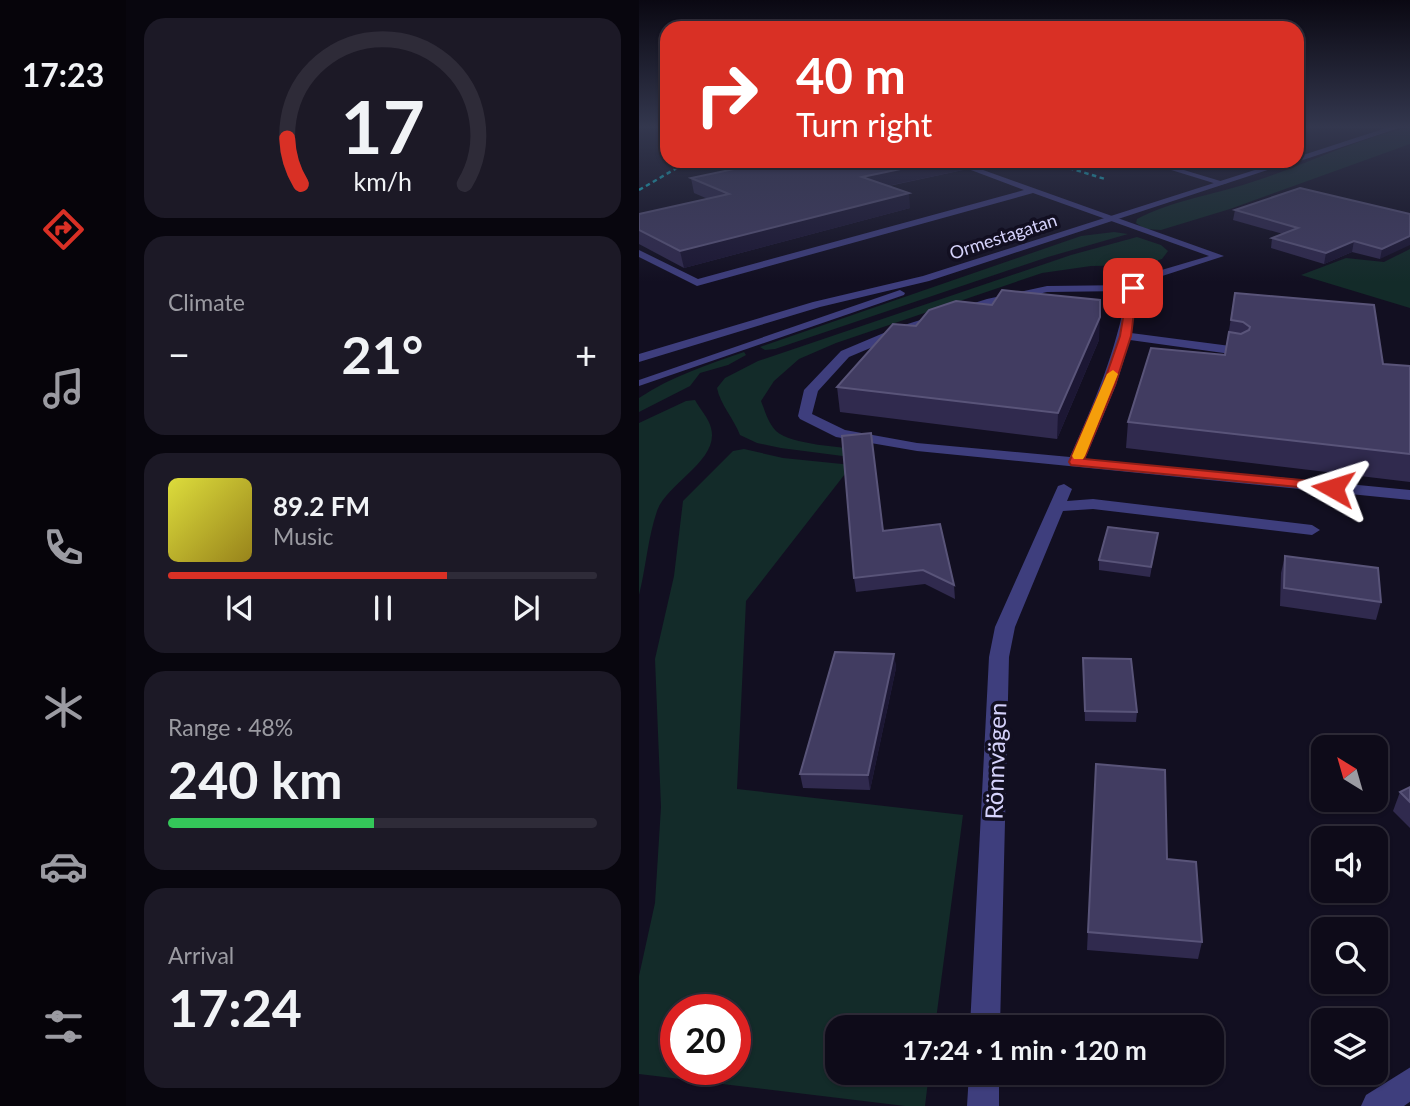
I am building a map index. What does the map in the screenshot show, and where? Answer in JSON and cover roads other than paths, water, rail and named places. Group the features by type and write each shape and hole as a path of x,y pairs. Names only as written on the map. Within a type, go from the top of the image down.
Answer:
{"street":[{"path":"1001,179 1219,256 1152,276 1133,288 1047,289 991,301 902,330 845,354 811,390 805,416 841,434 917,447 1410,495"},
{"path":"1208,179 1223,183"},
{"name":"Ormestagatan","path":"639,358 834,300 925,279 1237,179"},
{"path":"639,254 697,283 1033,190"},
{"name":"Ormestagatan","path":"641,384 902,292 925,279"},
{"path":"1076,462 1109,385 1125,336 1133,288"},
{"path":"1125,336 1238,351"},
{"path":"639,367 644,374 641,384"},
{"name":"Rönnvägen","path":"985,1015 999,657 1005,627 1060,498 1093,505 1312,530"},
{"path":"1377,1106 1410,1082"},
{"path":"983,1106 984,1085"}],"railway":[{"path":"639,190 659,179"}]}
